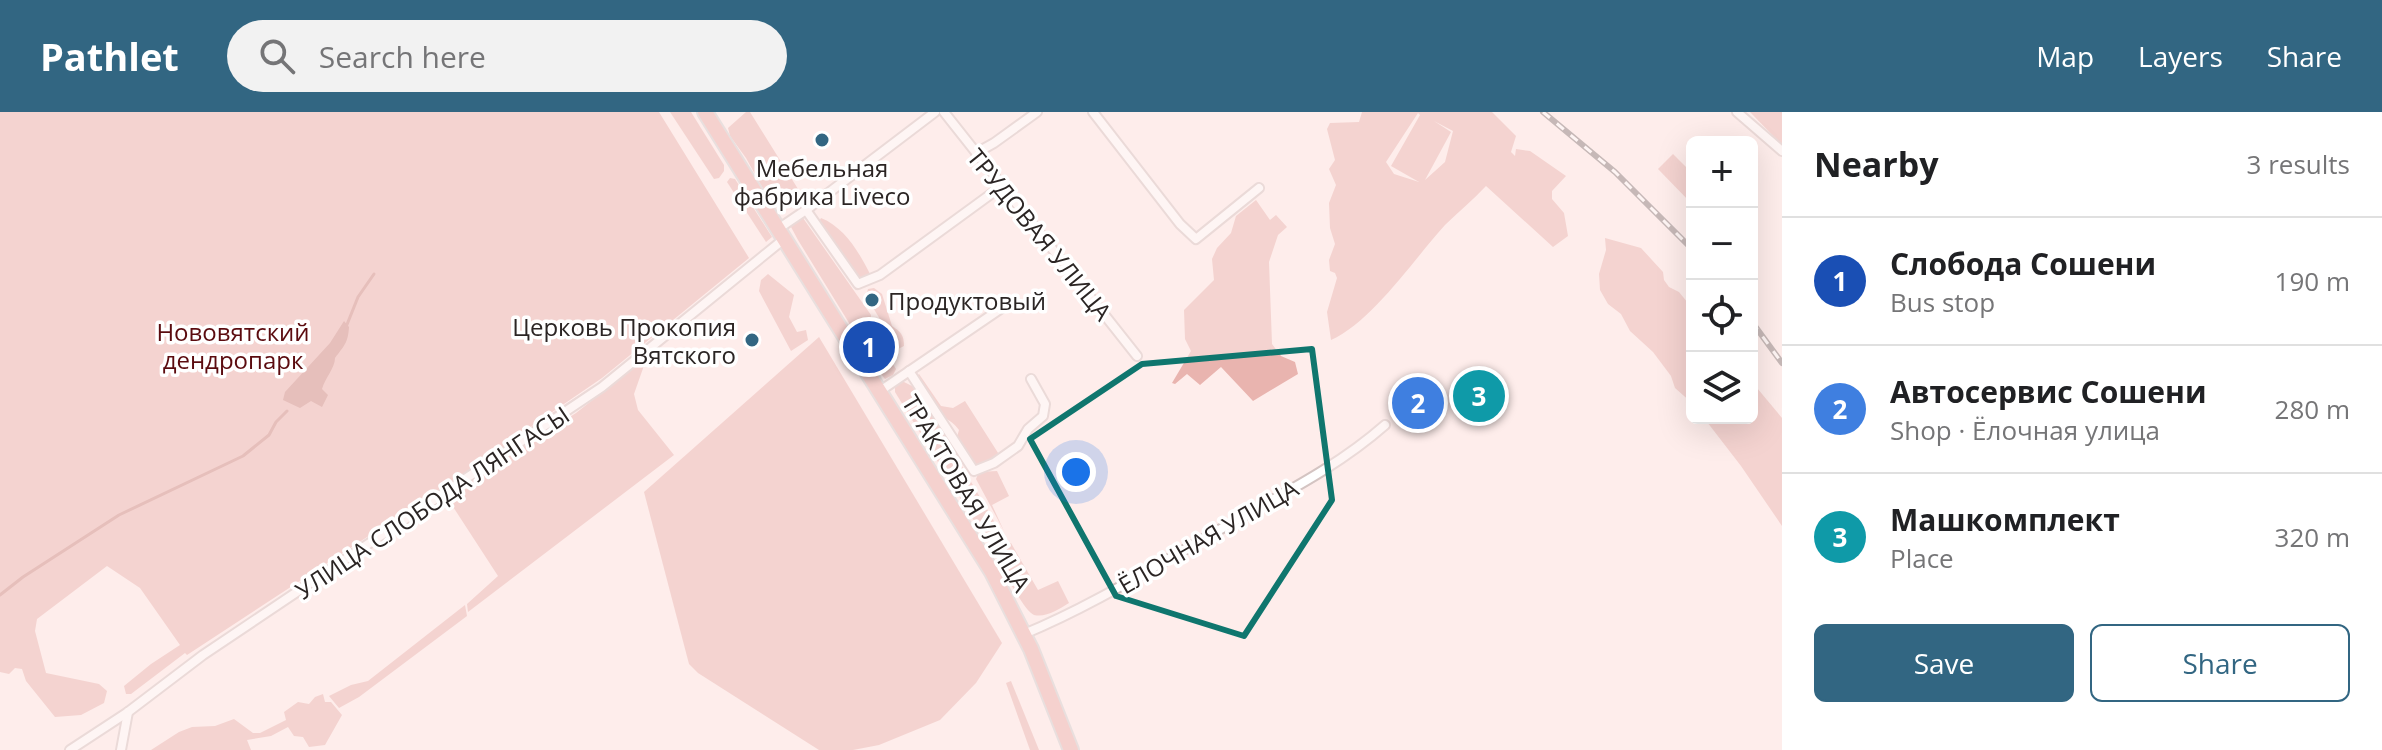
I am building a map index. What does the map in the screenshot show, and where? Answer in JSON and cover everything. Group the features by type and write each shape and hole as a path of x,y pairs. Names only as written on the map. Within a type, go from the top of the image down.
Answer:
{"main road":[{"name":"ТРАКТОВАЯ УЛИЦА","path":"705,112 992,572 1024,634 1071,750"}],"street":[{"name":"УЛИЦА СЛОБОДА ЛЯНГАСЫ","path":"70,750 128,712 203,655 591,394 806,210 935,112"},
{"name":"ТРУДОВАЯ УЛИЦА","path":"944,112 1137,356"},
{"path":"976,153 1037,112"},
{"path":"1093,112 1180,224 1196,239 1259,188"},
{"path":"1737,112 1782,151"},
{"path":"806,210 858,284 880,275 1002,186"},
{"path":"880,391 1012,301"},
{"path":"909,371 974,471 994,463 1018,446 1028,429 1043,416 1045,404 1031,379"},
{"name":"ЁЛОЧНАЯ УЛИЦА","path":"1024,634 1081,608 1331,466 1385,425"},
{"path":"121,750 128,712"}],"highlighted area":[{"path":"1312,349 1332,500 1244,636 1116,596 1030,439 1142,364"}],"green space":[{"name":"Нововятский дендропарк","path":"0,112 659,112 749,258 602,378 504,445 596,384 558,412 187,655 185,653 131,694 126,694 124,686 180,645 140,588 107,566 37,619 35,631 46,673 99,684 107,691 104,703 81,715 55,717 26,681 22,669 15,668 9,674 0,672"},
{"path":"670,112 691,112 724,165 719,178 714,179"},
{"path":"750,112 798,189 779,205 771,203 730,136 728,128"},
{"path":"1362,112 1492,112 1516,136 1511,152 1515,156 1516,149 1530,151 1566,176 1552,191 1552,199 1564,213 1568,236 1553,247 1486,186 1445,225 1377,305 1331,340 1327,312 1337,278 1330,271 1329,260 1335,244 1330,228 1329,203 1336,185 1329,169 1335,160 1327,129 1330,123 1359,122","holes":["1418,113 1420,115 1391,166 1419,182 1394,174 1386,162","1434,121 1453,131 1445,162 1425,180 1451,132"]},
{"path":"1750,112 1782,112 1782,145"},
{"path":"1673,154 1686,167 1686,198 1658,169"},
{"path":"730,178 735,179 772,237 766,242 727,182"},
{"path":"1256,200 1270,220 1276,215 1287,227 1278,235 1269,262 1272,344 1281,356 1295,362 1298,374 1253,401 1221,367 1200,385 1187,374 1175,384 1172,383 1191,351 1185,339 1184,310 1214,280 1212,259 1217,248 1231,233 1236,216"},
{"path":"803,218 871,315 875,338 896,369 893,375 885,379 873,363 876,348 866,332 854,331 798,240 791,227"},
{"path":"821,218 844,234 870,274 858,279 850,270 843,254 834,248 817,225"},
{"path":"1605,238 1641,248 1663,272 1669,287 1686,301 1686,398 1675,388 1671,376 1653,352 1630,331 1621,314 1608,304 1600,290 1599,274 1606,250"},
{"path":"768,274 794,295 789,317 797,332 806,330 808,340 791,351 759,291 761,280"},
{"path":"874,288 882,294 892,326 903,336 904,346 898,349 866,296 868,289"},
{"path":"819,337 1002,643 976,683 940,720 879,745 853,750 819,750 698,673 689,664 644,492"},
{"path":"647,357 634,394 638,410 674,455 468,612 467,604 498,576 446,496 576,413"},
{"path":"919,374 941,406 953,408 965,401 1000,456 980,467 972,463 957,437 959,430 932,404 916,377"},
{"path":"902,381 912,386 923,399 999,530 992,543 981,532 895,392 895,386"},
{"path":"1758,389 1782,418 1782,526 1709,424 1758,424"},
{"path":"997,471 1009,496 992,505 1004,531 976,479 979,472"},
{"path":"1011,543 1038,590 1058,581 1069,603 1048,614 1039,616 1030,613 1015,592 1001,563 1005,545"},
{"path":"465,605 467,616 359,697 339,708 329,696 368,681"},
{"path":"1011,681 1039,750 1030,750 1006,683"},
{"path":"323,694 325,702 331,702 342,715 325,745 309,747 303,737 294,736 288,727 271,736 247,740 251,750 151,750 192,727 215,726 234,719 253,733 260,733 286,720 284,712 298,702 309,704"}],"shaded area":[{"path":"344,321 349,327 348,337 323,385 322,389 328,395 322,407 311,401 300,408 283,400 285,392 330,343"}],"waterway":[{"path":"346,327 358,297 374,274"},
{"path":"0,595 119,515 243,456 269,435 287,411"}],"railway":[{"path":"1543,112 1615,172 1686,243"},
{"path":"1758,330 1782,363"}],"place":[{"name":"Мебельная фабрика Liveco","path":"822,140"},
{"name":"Продуктовый","path":"872,300"},
{"name":"Церковь Прокопия Вятского","path":"752,340"},
{"name":"Слобода Сошени","path":"869,347"},
{"name":"Машкомплект","path":"1479,396"},
{"name":"Автосервис Сошени","path":"1418,403"}]}
